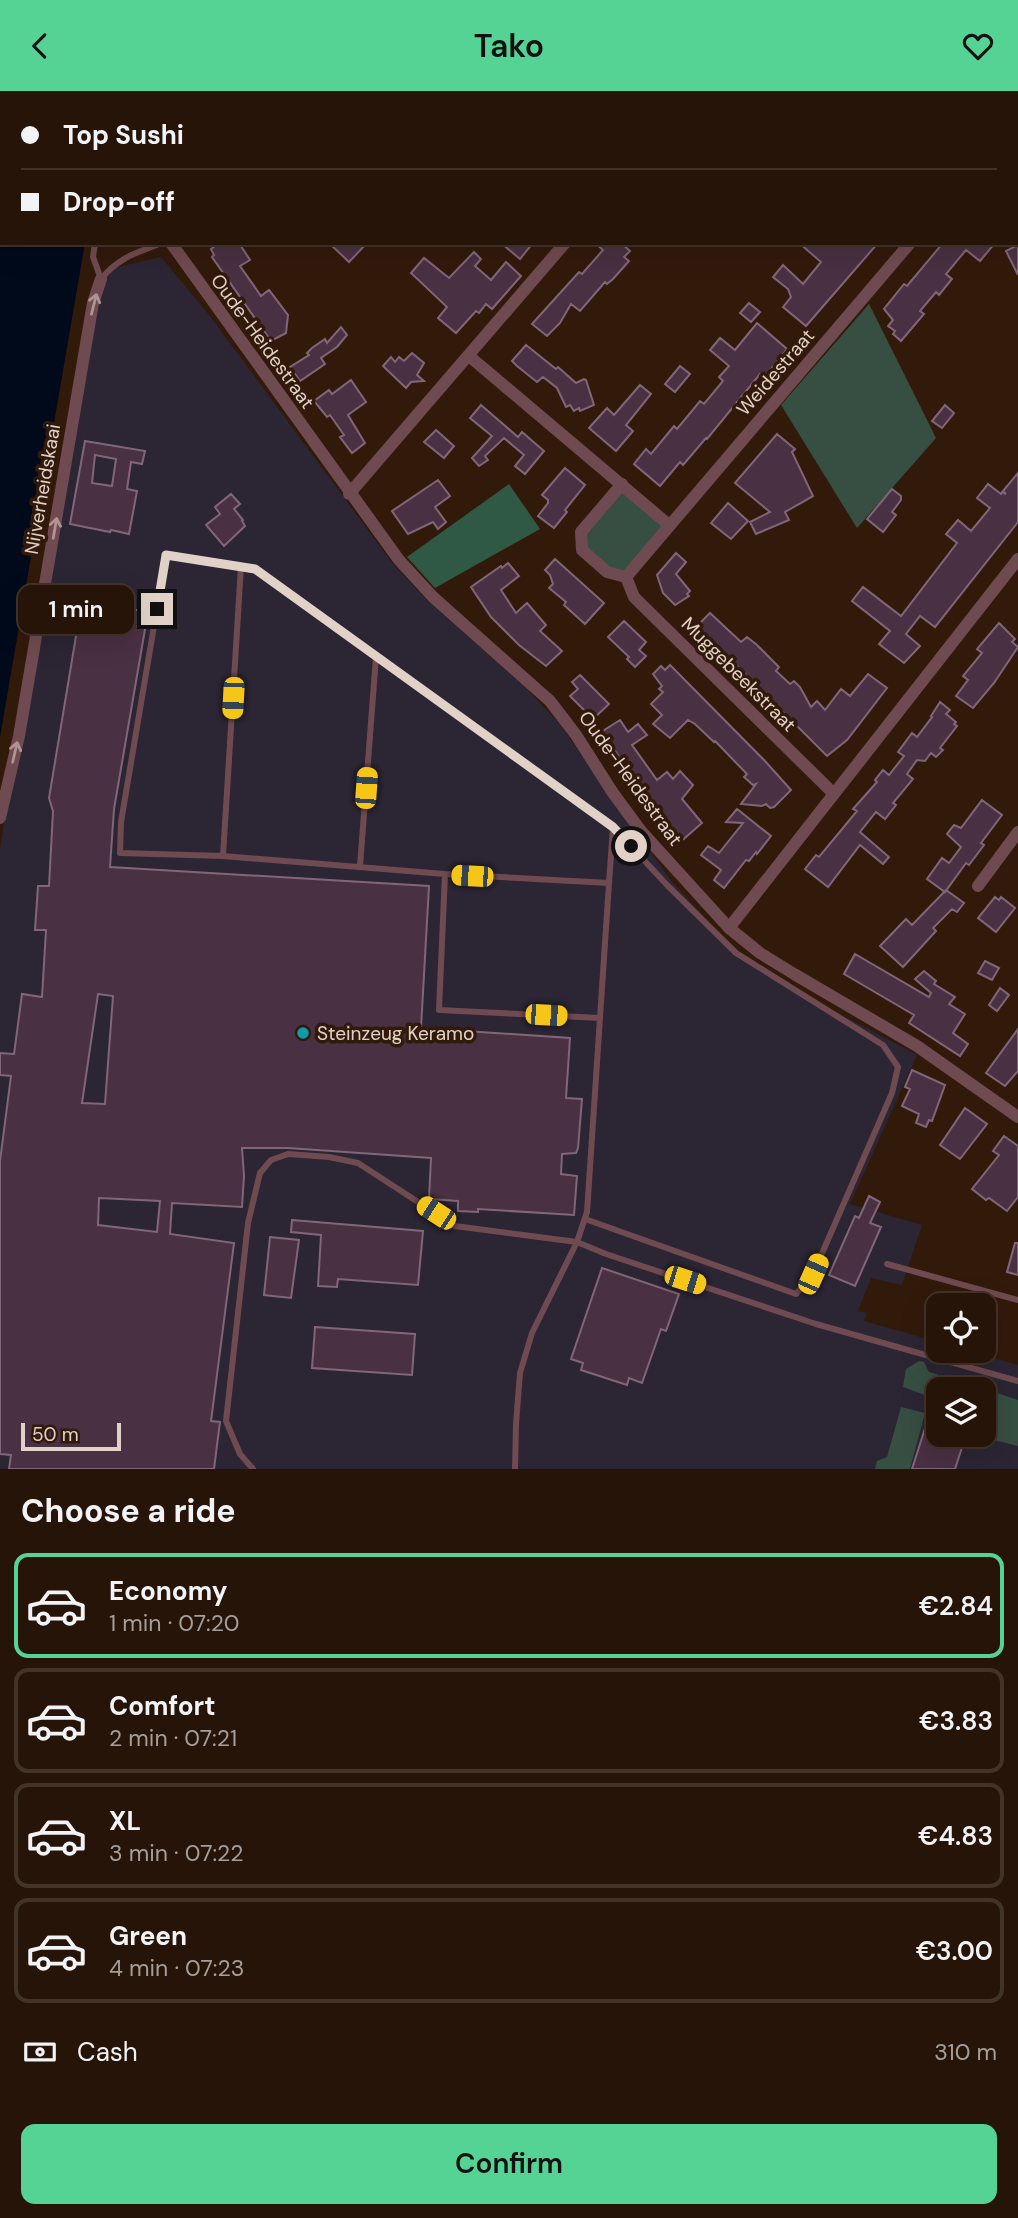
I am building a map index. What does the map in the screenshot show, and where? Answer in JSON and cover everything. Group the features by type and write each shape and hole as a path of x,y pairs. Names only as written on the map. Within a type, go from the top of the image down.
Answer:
{"street":[{"name":"Oude-Heidestraat","path":"172,245 398,560 433,597 550,701 641,831 729,928 760,953 917,1046 1016,1111"},
{"path":"349,494 563,245"},
{"name":"Weidestraat","path":"626,577 908,245"},
{"name":"Nijverheidskaai","path":"0,818 19,736 93,303 101,279"},
{"path":"469,356 669,525"},
{"path":"622,484 582,532 582,550 607,572 626,577"},
{"path":"729,928 1018,559"},
{"name":"Muggebeekstraat","path":"626,577 634,597 833,793"},
{"path":"978,886 1018,832"}],"lane":[{"path":"95,245 93,257 101,279"},
{"path":"101,279 112,265 129,255 156,245"},
{"path":"585,1219 796,1294 813,1274 892,1093 898,1067 883,1045 736,953 613,827 255,569 166,555 121,822 120,853 223,856 445,874 608,883"},
{"path":"223,856 241,566"},
{"path":"360,866 376,657"},
{"path":"515,1469 520,1373 532,1333 577,1242 585,1219 613,827"},
{"path":"445,874 439,1010 600,1018"},
{"path":"254,1469 240,1454 226,1420 248,1223 260,1173 271,1160 288,1154 329,1157 358,1163 455,1226 577,1242 816,1324 1018,1381"},
{"path":"887,1264 1018,1300"}],"shaded area":[{"path":"161,257 210,316 393,564 428,601 523,685 558,722 672,882 724,938 767,975 917,1055 850,1204 922,1225 902,1285 871,1278 858,1311 867,1313 864,1321 926,1339 926,1363 996,1363 996,1359 1018,1365 1018,1469 0,1469 0,850 87,306 101,279 113,268"}],"green space":[{"path":"869,304 936,438 857,528 781,405"},
{"path":"509,484 540,529 435,588 407,557"},
{"path":"622,484 669,525 626,577 582,550 581,532"},
{"path":"919,1361 924,1362 929,1372 939,1375 926,1377 926,1395 903,1387 906,1369"},
{"path":"996,1393 1018,1400 1018,1446 996,1440"},
{"path":"901,1407 925,1413 910,1469 875,1469 877,1461 887,1457"}],"water":[{"path":"0,245 85,245 0,737"}],"building":[{"path":"216,245 240,245 250,260 240,266 261,296 269,290 288,315 286,333 271,341 212,257 214,255 211,249"},
{"path":"331,245 365,245 349,262"},
{"path":"503,245 531,245 520,259"},
{"path":"597,245 623,245 630,251 624,257 629,261 613,279 607,284 605,282 580,311 571,304 560,323 547,336 532,324 603,250"},
{"path":"801,245 876,245 806,326 783,307 791,297 788,289 773,277 783,265 803,284 821,262"},
{"path":"941,245 993,245 980,261 966,250 946,274 952,279 939,295 936,292 920,311 924,314 901,341 888,326 893,320 884,309 904,284 907,286"},
{"path":"1018,245 1018,275 1006,251"},
{"path":"474,252 481,259 475,266 491,280 506,262 521,276 492,309 486,304 456,333 438,318 447,307 411,273 424,258 449,278"},
{"path":"749,303 760,312 751,322 740,313"},
{"path":"757,323 787,349 764,378 760,374 707,439 683,465 680,462 660,486 634,464 646,449 651,454 674,426 677,429 700,401 704,404 723,381 719,377 729,366 710,350 720,338 735,350"},
{"path":"341,327 347,335 337,347 321,358 325,364 300,381 290,367 309,355 307,353 312,348 325,339 327,343"},
{"path":"526,345 576,383 586,380 594,405 580,411 579,408 574,411 570,405 566,407 557,388 543,377 537,382 517,366 512,361"},
{"path":"412,353 424,363 417,375 424,381 411,382 406,388 383,366 391,357 395,362 399,357 404,361"},
{"path":"680,366 690,374 675,392 665,384"},
{"path":"351,380 366,402 348,415 365,443 352,453 340,437 344,435 330,415 327,417 314,401 329,390 332,394"},
{"path":"640,385 651,394 626,425 633,431 616,451 589,428 607,408 614,415"},
{"path":"481,405 518,437 522,432 544,451 525,474 515,466 524,455 504,438 485,456 488,460 479,466 472,458 492,436 470,418"},
{"path":"945,405 954,413 942,428 932,421"},
{"path":"436,430 454,446 444,458 424,442"},
{"path":"777,434 795,449 792,452 813,496 785,512 789,520 756,534 750,522 770,512 735,483"},
{"path":"85,441 145,451 142,464 131,462 127,489 137,491 129,534 70,524","holes":["95,455 116,459 112,486 92,483"]},
{"path":"565,468 585,485 554,528 538,516 548,503 542,495"},
{"path":"1018,473 1018,522 935,627 920,616 906,634 920,646 904,663 879,644 890,631 852,601 863,587 901,616 957,543 946,534 958,520 971,531 990,508 977,498 988,484 1001,494 1006,494 1003,491"},
{"path":"438,480 450,496 435,507 446,522 438,529 433,522 408,534 392,511"},
{"path":"892,489 901,496 901,500 892,512 896,515 883,532 867,519"},
{"path":"231,494 240,504 234,509 245,526 224,546 206,525 220,514 215,507"},
{"path":"728,503 748,521 731,539 711,523"},
{"path":"676,553 686,562 676,574 690,591 687,594 689,596 675,605 663,593 657,575"},
{"path":"555,559 604,603 585,624 564,605 566,602 549,588 553,584 545,570"},
{"path":"508,563 519,576 501,590 516,613 527,603 546,625 540,631 562,651 546,666 519,645 491,617 471,587"},
{"name":"Steinzeug Keramo","path":"82,600 148,612 114,809 110,867 429,886 421,1028 570,1038 566,1098 582,1099 578,1148 576,1153 562,1154 561,1174 577,1176 574,1215 478,1209 478,1212 458,1211 458,1201 429,1199 431,1158 288,1148 242,1148 242,1207 172,1203 170,1234 234,1243 211,1421 220,1422 214,1469 9,1469 11,1455 0,1454 0,1161 11,1076 0,1075 0,1053 14,1054 22,994 42,997 46,930 35,930 38,886 49,886 53,811 49,798","holes":["98,994 113,996 105,1104 82,1103","99,1198 160,1201 157,1232 98,1225"]},
{"path":"710,613 741,642 747,637 757,645 779,667 776,671 790,684 794,681 800,687 811,707 817,701 825,710 841,689 850,696 868,674 887,688 847,740 827,756 697,626"},
{"path":"624,621 646,642 639,650 646,656 635,667 627,659 629,657 608,637"},
{"path":"999,623 1015,639 1012,642 1018,647 973,708 956,696 968,680 963,676 982,653 977,649"},
{"path":"670,665 791,790 774,807 770,808 766,804 741,804 756,784 753,785 744,777 747,774 695,724 688,720 670,738 653,724 662,715 651,704 663,692 653,674 661,666 665,670"},
{"path":"580,675 609,704 593,719 570,696 578,689 572,682"},
{"path":"940,702 950,710 946,714 957,726 940,748 943,750 936,757 931,753 925,761 917,760 907,774 913,779 893,803 896,805 885,819 876,812 860,832 889,857 883,864 860,845 828,887 805,869 816,855 819,857 857,811 853,809 877,782 875,780 883,770 889,775 904,756 898,752 912,733 917,737"},
{"path":"620,720 628,732 638,724 647,735 632,745 657,780 667,772 673,779 680,771 693,785 682,799 702,823 678,844 662,826 666,822 628,777 632,775 615,751 611,753 598,734"},
{"path":"982,800 1002,815 981,843 984,845 969,865 966,863 945,892 927,879 942,858 949,863 961,847 947,834 954,825 961,828"},
{"path":"737,809 771,836 757,854 756,852 749,861 746,860 724,888 714,880 721,870 701,855 708,846 719,853 743,823 726,822"},
{"path":"946,890 964,903 957,912 952,909 933,928 936,931 903,967 880,946 906,919 912,925"},
{"path":"995,897 999,900 1001,897 1015,908 996,932 978,918"},
{"path":"855,954 929,997 931,993 915,979 924,971 936,981 934,984 955,997 949,1004 965,1014 953,1033 968,1044 960,1056 909,1023 914,1015 844,974"},
{"path":"985,961 999,968 992,980 978,973"},
{"path":"1000,988 1009,995 997,1011 989,1005"},
{"path":"1018,1029 1018,1071 1005,1086 986,1073"},
{"path":"912,1070 945,1085 932,1121 929,1120 926,1127 916,1123 919,1114 902,1106 910,1089 905,1087"},
{"path":"965,1108 987,1124 960,1159 940,1145"},
{"path":"1004,1136 1018,1146 1018,1197 1007,1211 972,1189 999,1155 993,1151"},
{"path":"869,1196 880,1202 870,1223 881,1227 855,1286 829,1275 855,1216 859,1218"},
{"path":"292,1220 423,1231 418,1285 338,1279 337,1287 318,1286 321,1235 291,1232"},
{"path":"270,1237 299,1240 291,1298 264,1295"},
{"path":"1015,1243 1018,1243 1018,1275 1007,1272"},
{"path":"602,1268 679,1294 666,1331 661,1329 642,1383 629,1378 627,1385 581,1370 583,1363 571,1359"},
{"path":"315,1327 415,1334 412,1375 312,1368"},
{"path":"926,1425 926,1447 962,1447 955,1469 912,1469"}],"place":[{"name":"Steinzeug Keramo","path":"303,1033"}],"route":[{"path":"157,609 166,555 255,569 613,827 631,846"}]}
